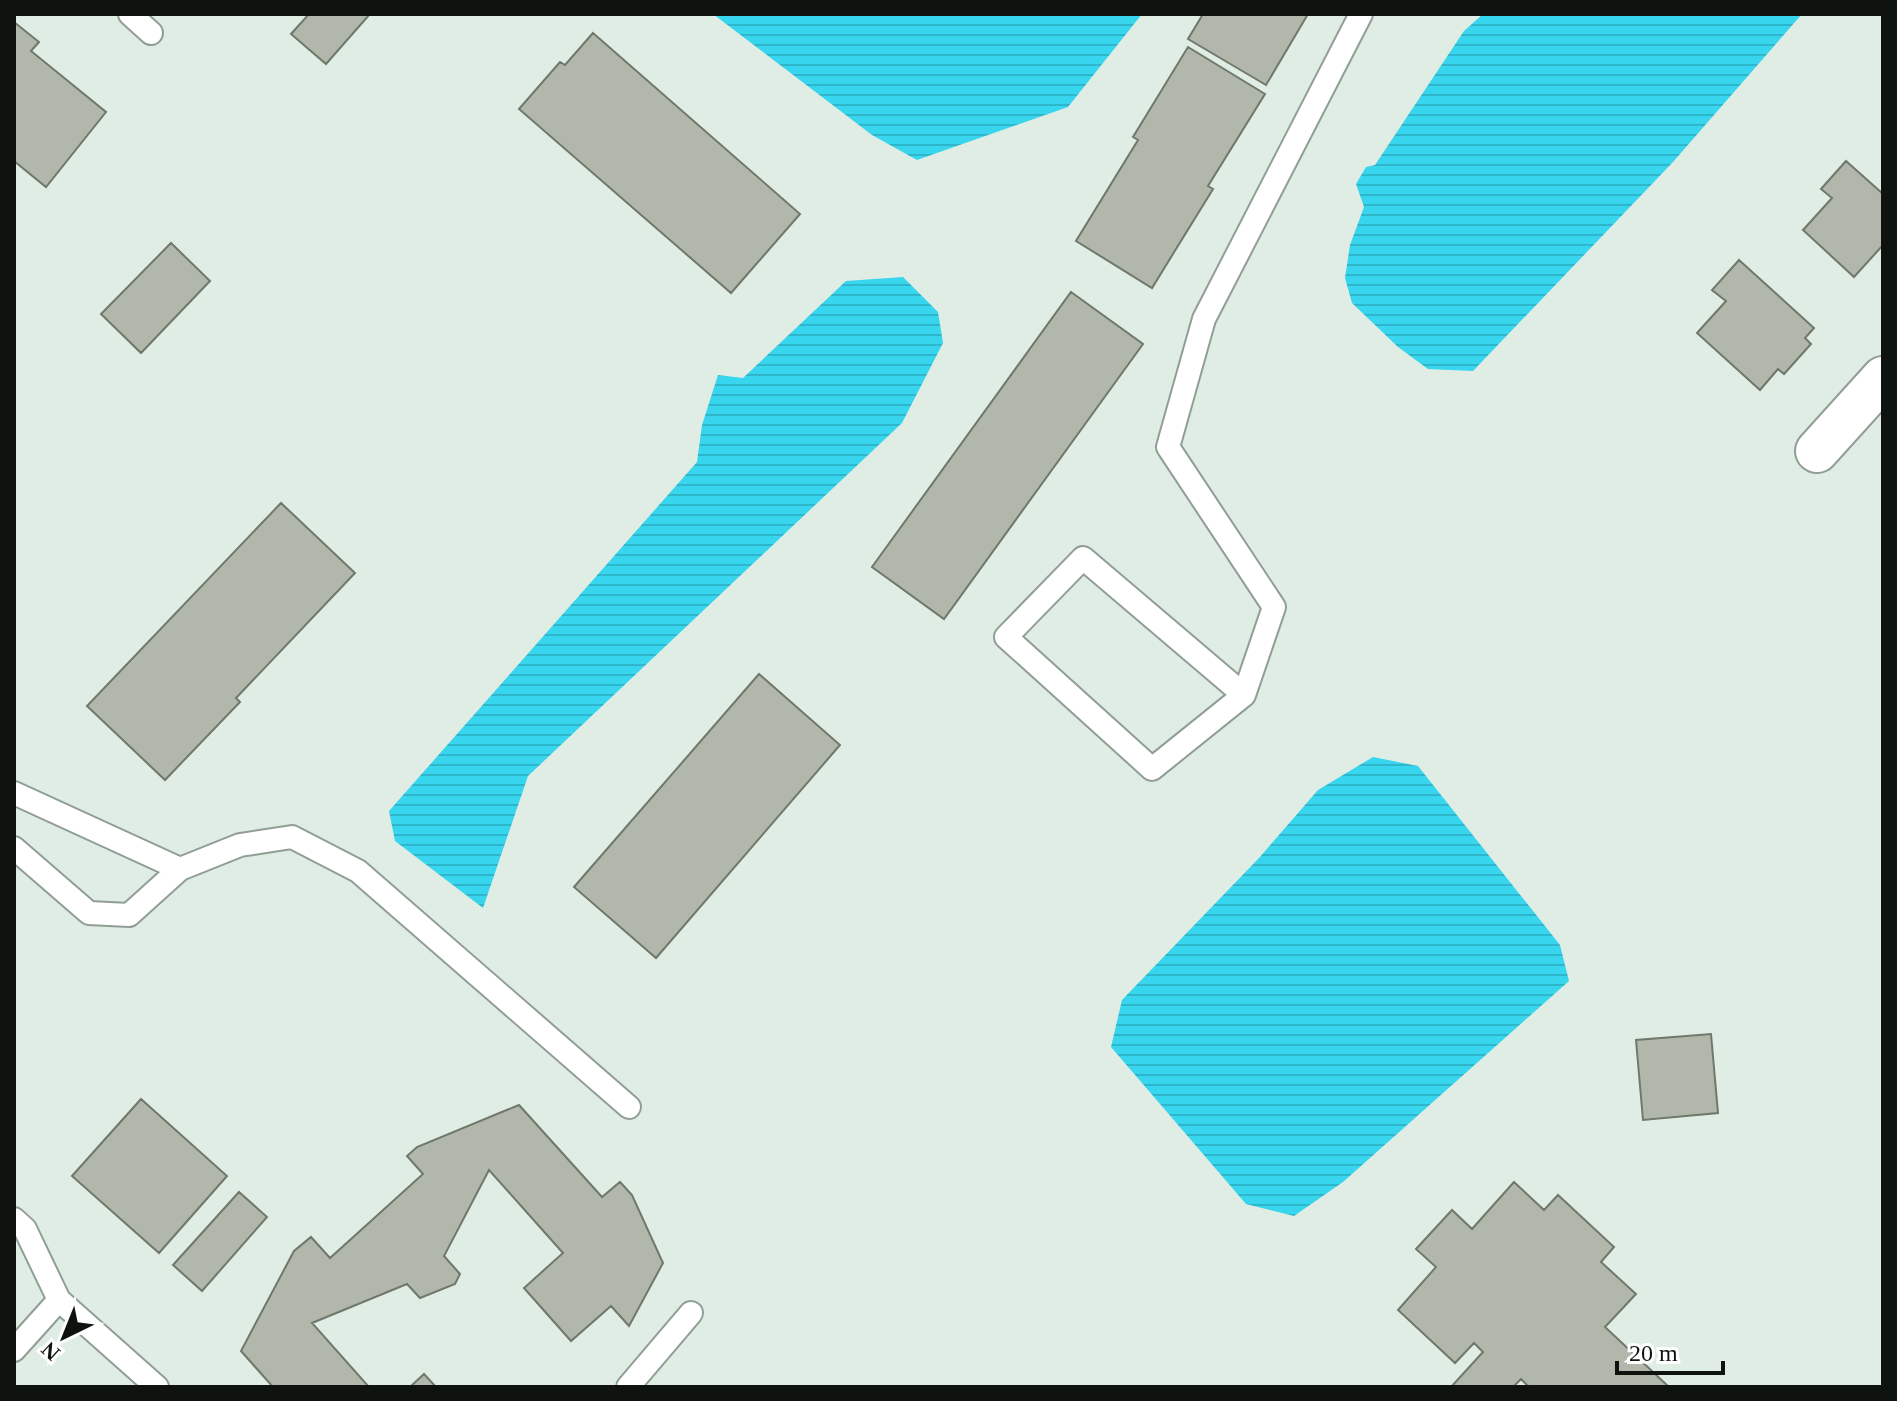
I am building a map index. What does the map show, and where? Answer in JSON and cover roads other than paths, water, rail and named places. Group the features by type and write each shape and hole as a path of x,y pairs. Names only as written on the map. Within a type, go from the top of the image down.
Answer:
{"street":[{"path":"1817,451 1883,378"}],"lane":[{"path":"130,14 151,33"},
{"path":"1244,695 1083,558 1006,637 1152,769 1244,695 1274,607 1168,447 1204,319 1361,14"},
{"path":"14,793 180,869"},
{"path":"14,848 89,913 129,915 180,869 240,845 292,837 358,871 629,1107"},
{"path":"14,1219 25,1229 59,1300 157,1387"},
{"path":"15,1348 59,1300"},
{"path":"628,1387 691,1313"}],"water":[{"path":"713,14 1142,14 1068,107 917,160 872,135"},
{"path":"1483,14 1802,14 1673,162 1473,371 1428,369 1398,347 1352,303 1345,278 1350,245 1364,207 1356,184 1366,167 1375,165 1464,31"},
{"path":"903,277 938,312 943,343 902,423 528,776 483,908 395,841 389,811 697,462 702,425 718,375 743,378 846,281"},
{"path":"1373,757 1418,766 1560,945 1569,981 1343,1182 1294,1216 1246,1204 1111,1047 1122,1000 1259,858 1318,790"}]}
